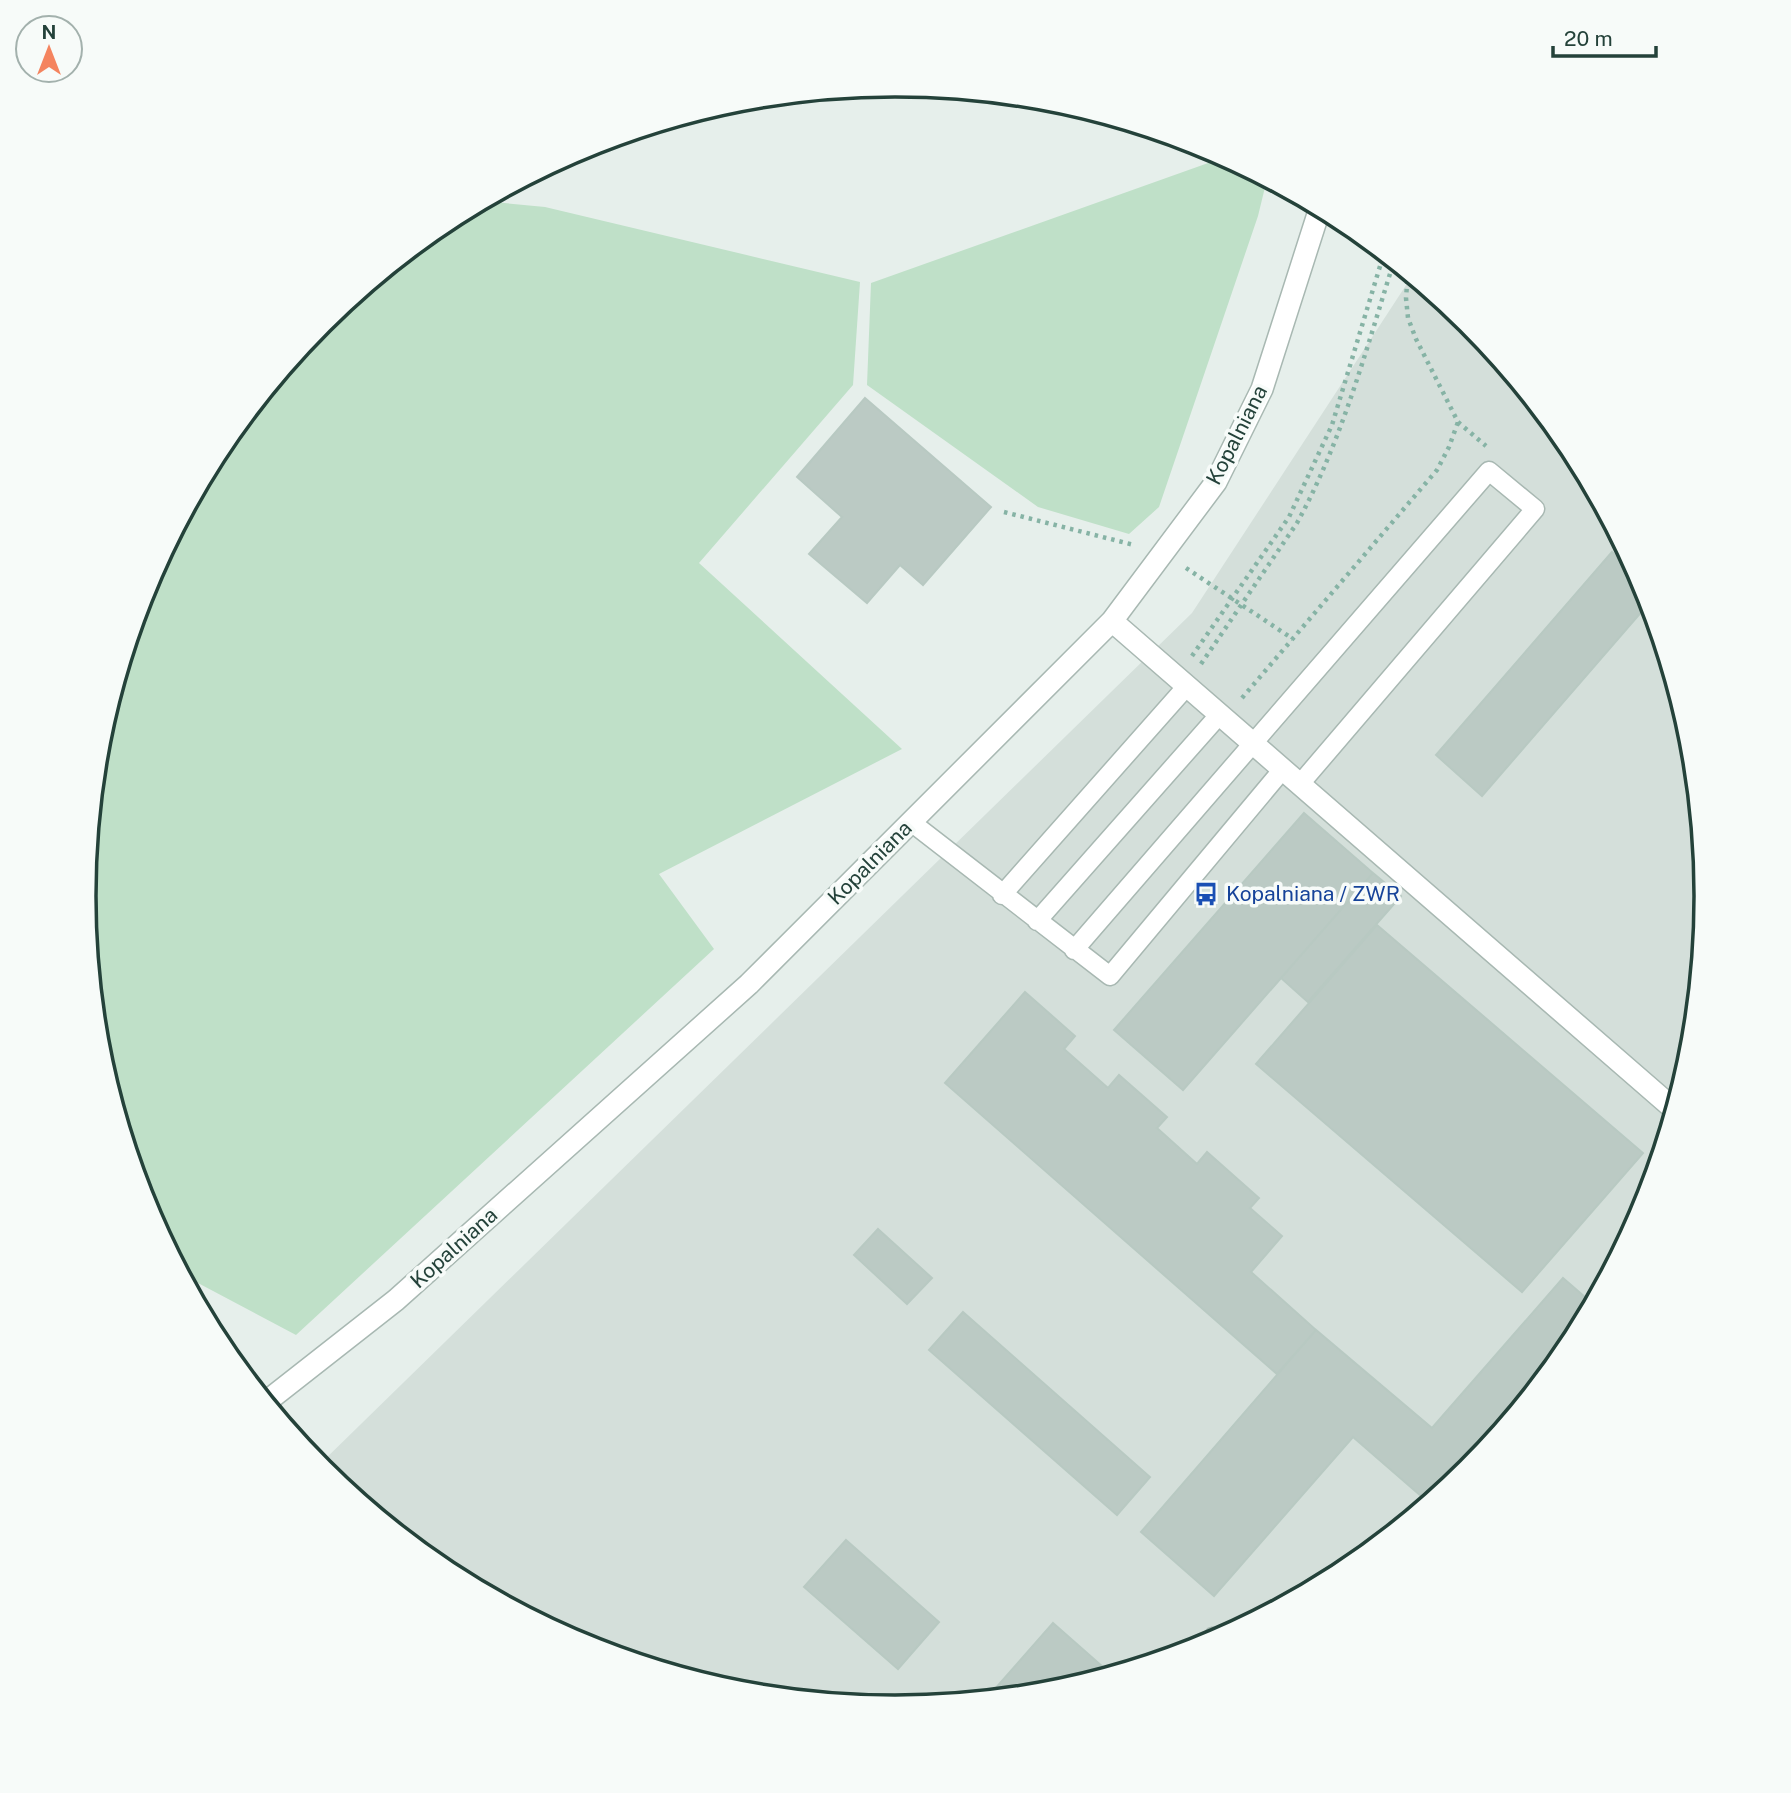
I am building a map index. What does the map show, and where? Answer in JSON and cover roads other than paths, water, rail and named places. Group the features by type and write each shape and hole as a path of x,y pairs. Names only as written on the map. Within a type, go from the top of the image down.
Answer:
{"street":[{"name":"Kopalniana","path":"273,1397 396,1300 749,984 1112,621 1216,482 1262,389 1317,218"},
{"path":"1112,621 1182,681 1228,709 1253,743 1668,1104"}],"lane":[{"path":"1074,950 1489,471 1535,509 1300,784"},
{"path":"1002,895 1182,681"},
{"path":"1037,920 1228,709"},
{"path":"911,822 1110,976 1283,769"}],"place":[{"name":"Kopalniana / ZWR","path":"1206,894"}]}
